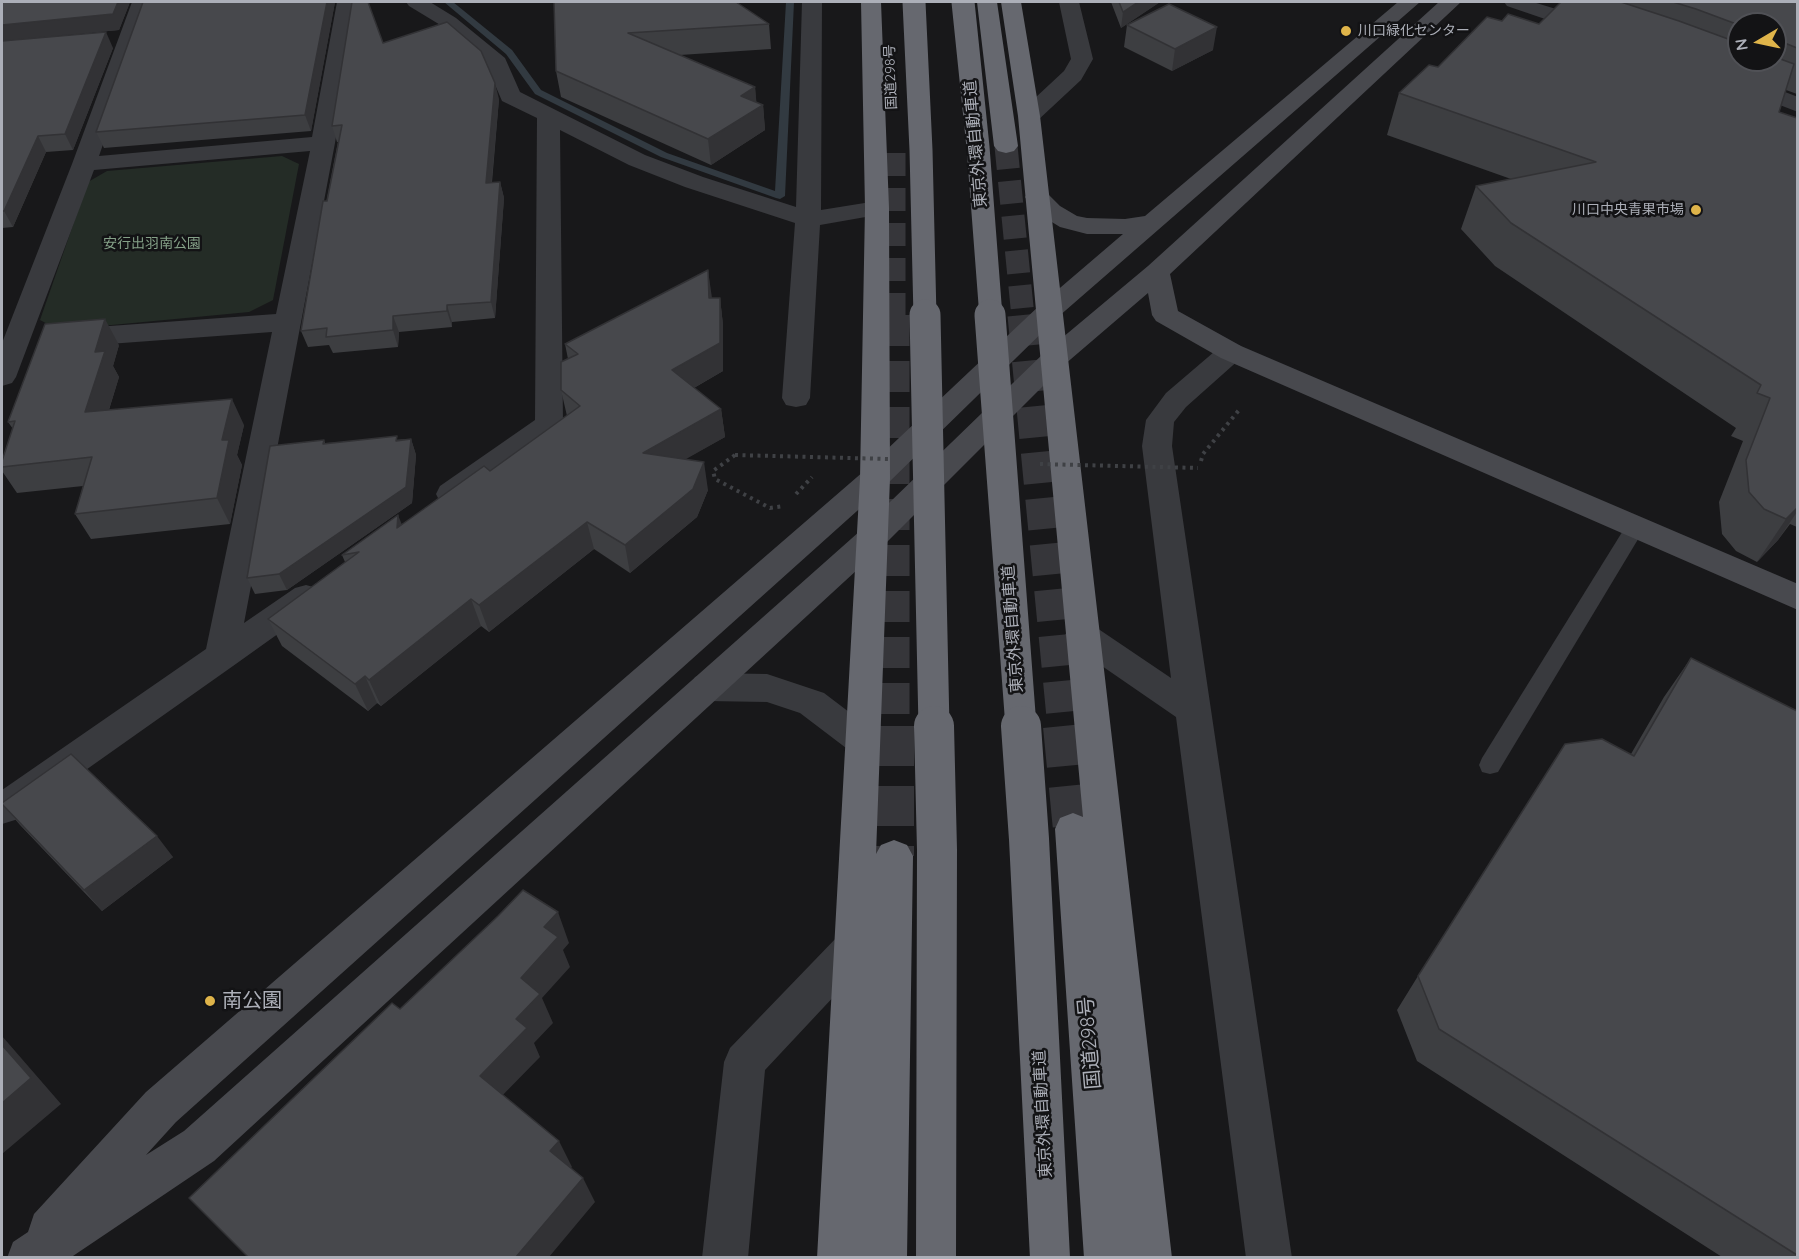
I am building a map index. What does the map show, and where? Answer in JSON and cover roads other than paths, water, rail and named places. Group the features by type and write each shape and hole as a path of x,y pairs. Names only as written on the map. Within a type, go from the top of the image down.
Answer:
{"highway":[{"path":"840,1257 875,478 877,208 871,2"},
{"name":"国道298号","path":"889,2 894,153"},
{"path":"914,2 921,150 938,850 936,1257"},
{"name":"東京外環自動車道","path":"963,2 978,147 1029,838 1050,1257"},
{"path":"987,2 1006,146"},
{"path":"1011,2 1029,116 1149,1257"},
{"name":"国道298号","path":"1073,829 1107,1257"},
{"path":"884,1257 894,856"}],"street":[{"path":"2,377 8,343 84,164 116,39 142,2"},
{"path":"221,657 324,143 347,2"},
{"path":"416,2 449,22 497,63 510,96 637,160 694,182 808,219 877,208"},
{"path":"795,398 808,219 812,2"},
{"path":"1029,116 1073,75 1082,59 1069,2"},
{"path":"24,1257 161,1107 875,478 1049,311 1410,2"},
{"path":"29,1257 199,1146 871,539 1054,359 1157,272 1451,2"},
{"path":"1514,2 1614,35"},
{"path":"1723,75 1797,105"},
{"path":"433,507 549,424 548,114"},
{"path":"84,164 324,143"},
{"path":"1037,196 1051,211 1069,222 1087,226 1125,227 1152,222"},
{"path":"1157,272 1165,315 1231,352 1636,526 1797,598"},
{"path":"8,343 288,322"},
{"path":"1231,352 1176,400 1160,420 1157,446 1269,1257"},
{"path":"2,809 327,582"},
{"path":"1082,635 1192,710"},
{"path":"707,687 767,688 812,703 862,741"},
{"path":"725,1257 745,1062 853,948"}],"lane":[{"path":"1490,765 1636,526"}],"waterway":[{"path":"448,2 509,52 538,92 664,155 780,196 790,2"}],"tunnel":[{"path":"1006,146 1023,317"},
{"path":"894,153 894,856"},
{"path":"1023,315 1063,727"},
{"path":"1063,726 1073,829"}],"place":[{"name":"川口緑化センター","path":"1346,31"},
{"name":"川口中央青果市場","path":"1696,210"},
{"name":"南公園","path":"210,1001"}],"park label":[{"name":"安行出羽南公園","path":"152,244"}]}
